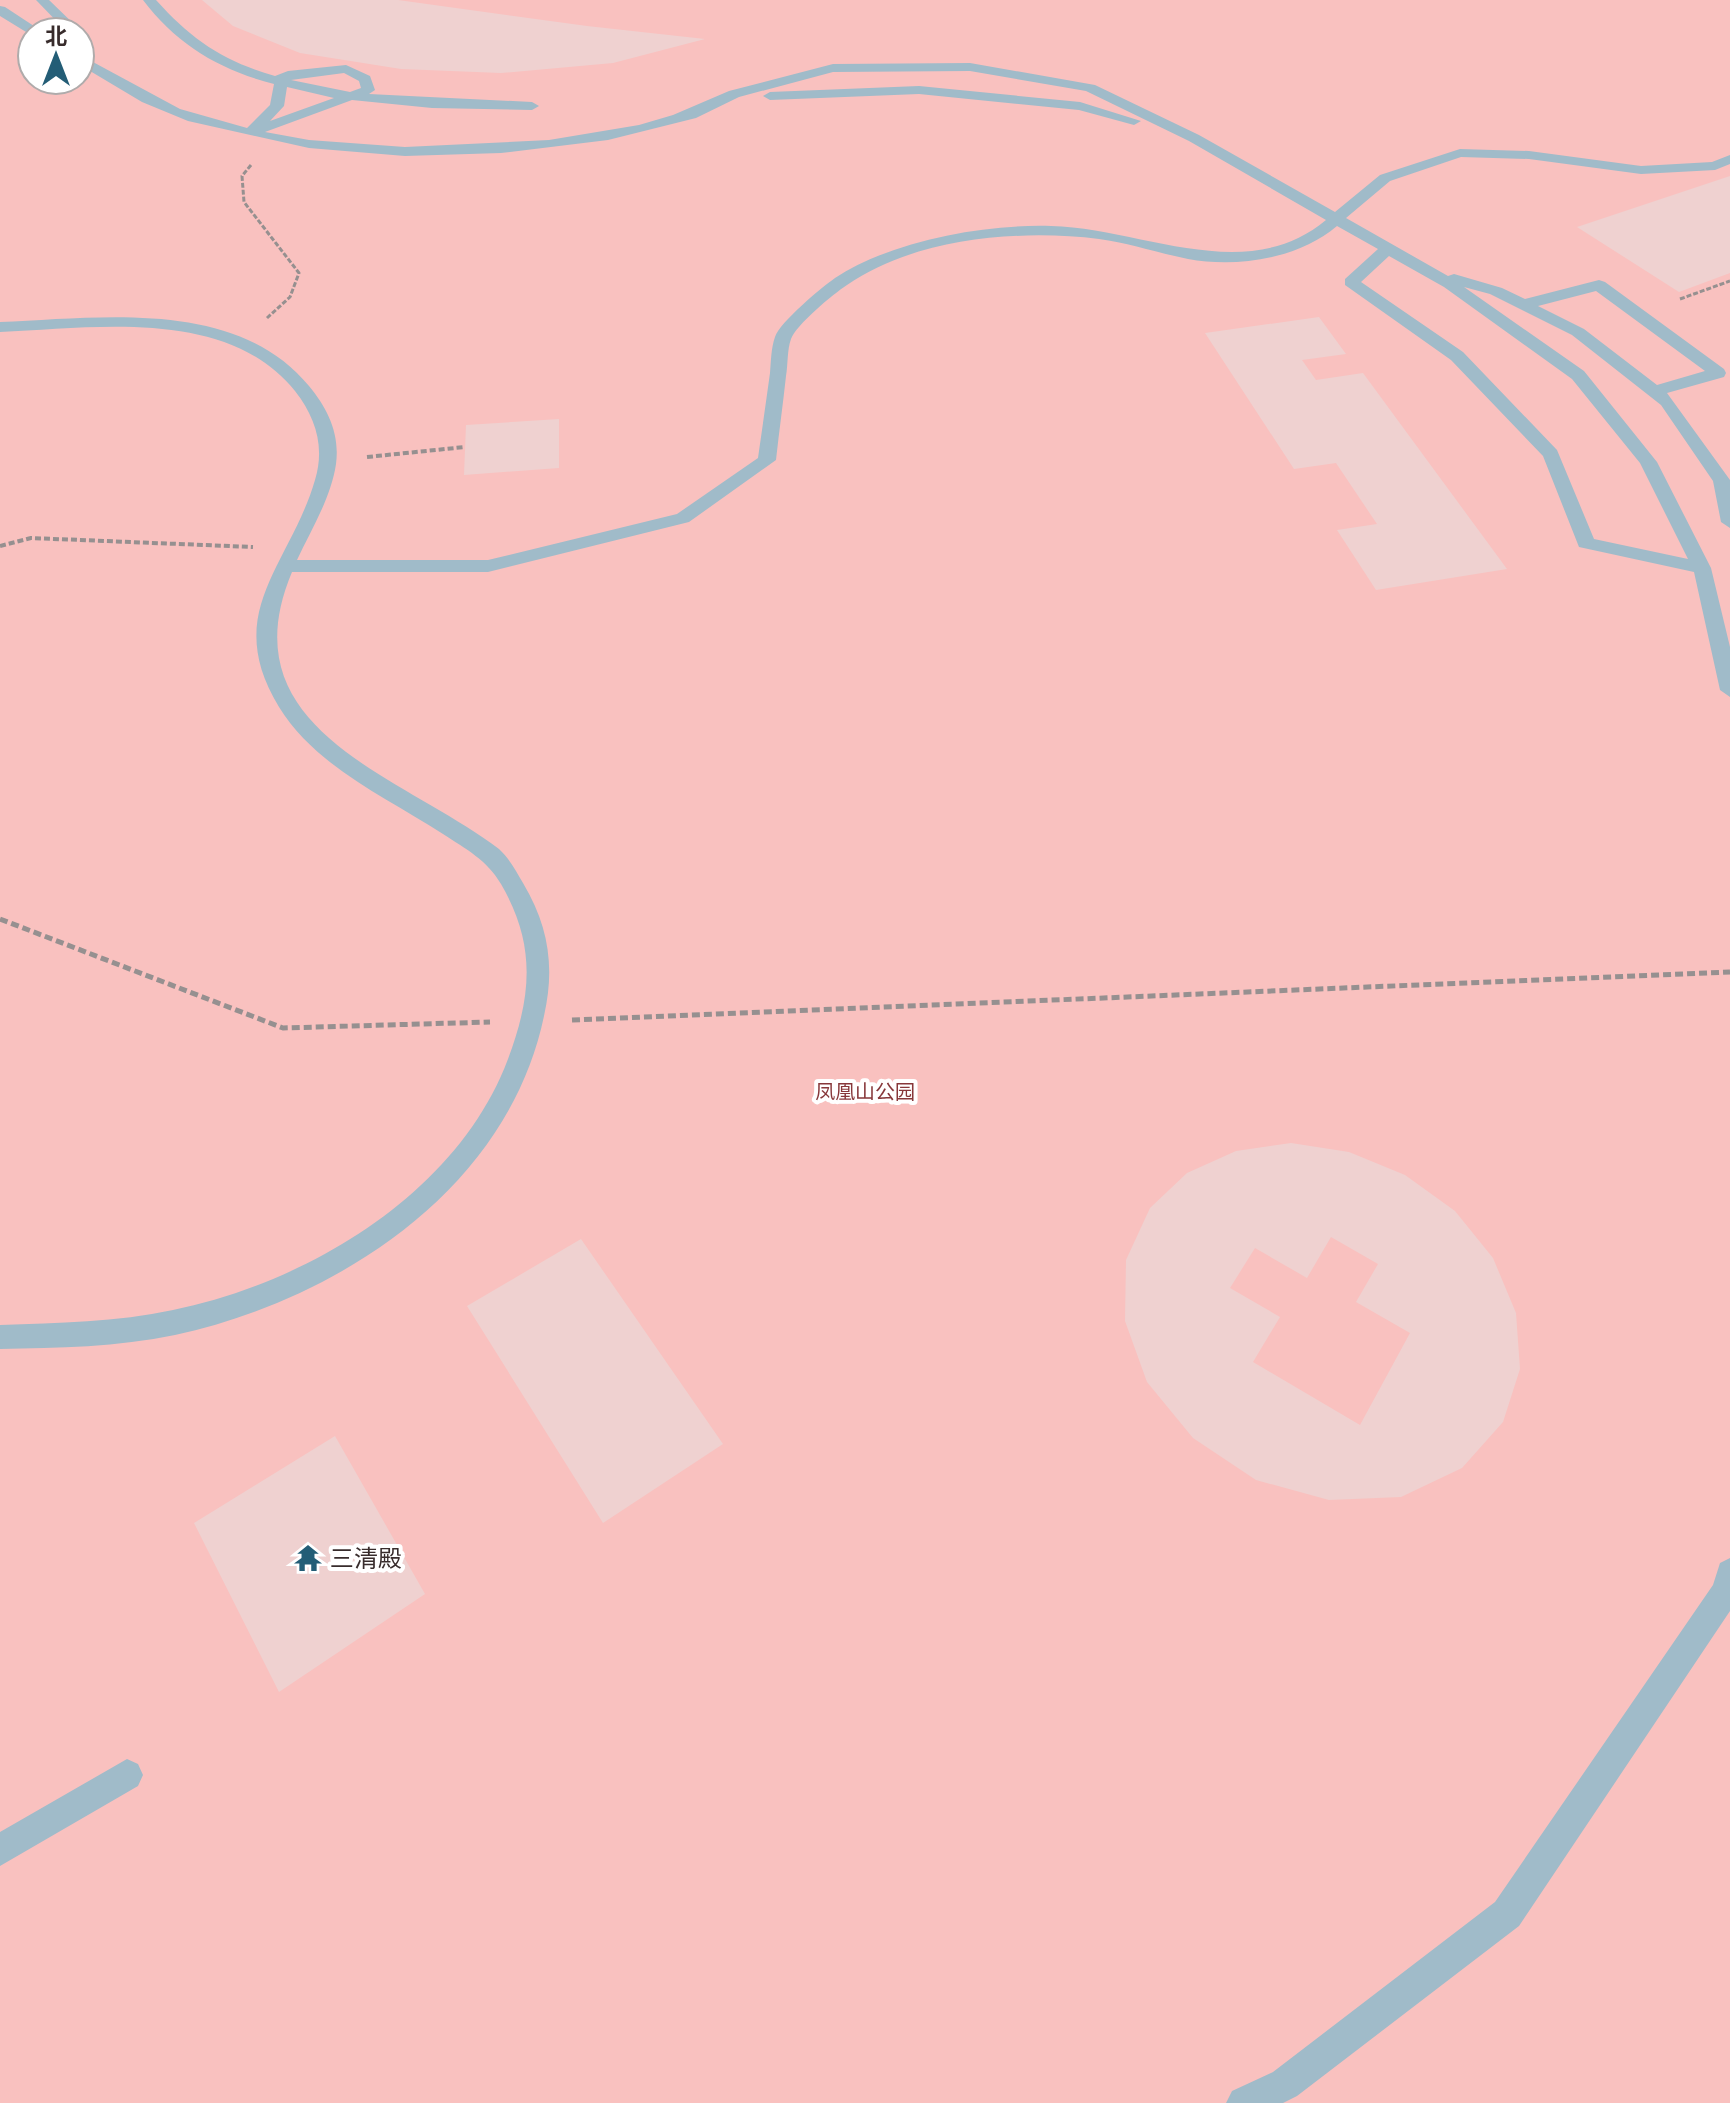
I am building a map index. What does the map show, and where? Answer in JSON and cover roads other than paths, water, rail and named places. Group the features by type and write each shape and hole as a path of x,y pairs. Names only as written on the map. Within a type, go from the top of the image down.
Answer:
{"lane":[{"path":"42,0 58,16"},
{"path":"149,0 165,19 198,47 230,67 281,82 404,104 532,106"},
{"path":"678,118 734,94 833,68 970,67 1090,88 1194,138 1425,270 1578,375 1648,462 1702,568 1730,690"},
{"path":"96,68 120,85 172,111 249,133 317,146 468,151 596,138 779,94 919,90 1080,106 1194,138"},
{"path":"346,69 365,79 368,90 353,97 249,133 277,106 281,82 288,75 346,69"},
{"path":"290,557 488,566 683,518 767,460 783,336 827,291 858,270 895,254 946,239 1049,230 1101,235 1191,255 1230,257 1279,251 1316,236 1385,178 1460,153 1529,155 1641,170 1715,166 1730,159"},
{"path":"1388,249 1351,282 1457,356 1551,454 1586,543 1702,568"},
{"path":"1425,270 1496,291 1578,332 1667,401 1722,481 1730,522"},
{"path":"1523,305 1599,285 1718,373 1654,391"},
{"path":"0,327 123,323 236,336 284,366 307,392 328,430 325,479 263,620 269,674 291,709 325,750 440,820 495,858 520,897 540,942 539,990 532,1021 521,1063 501,1111 446,1179 377,1236 277,1291 178,1322 94,1333 0,1337"},
{"path":"1712,611 1730,590"},
{"path":"1244,2103 1285,2084 1507,1914 1726,1591 1730,1573"},
{"path":"0,1850 127,1775"}],"place":[{"name":"三清殿","path":"308,1558"}],"park label":[{"name":"凤凰山公园","path":"865,1092"}]}
